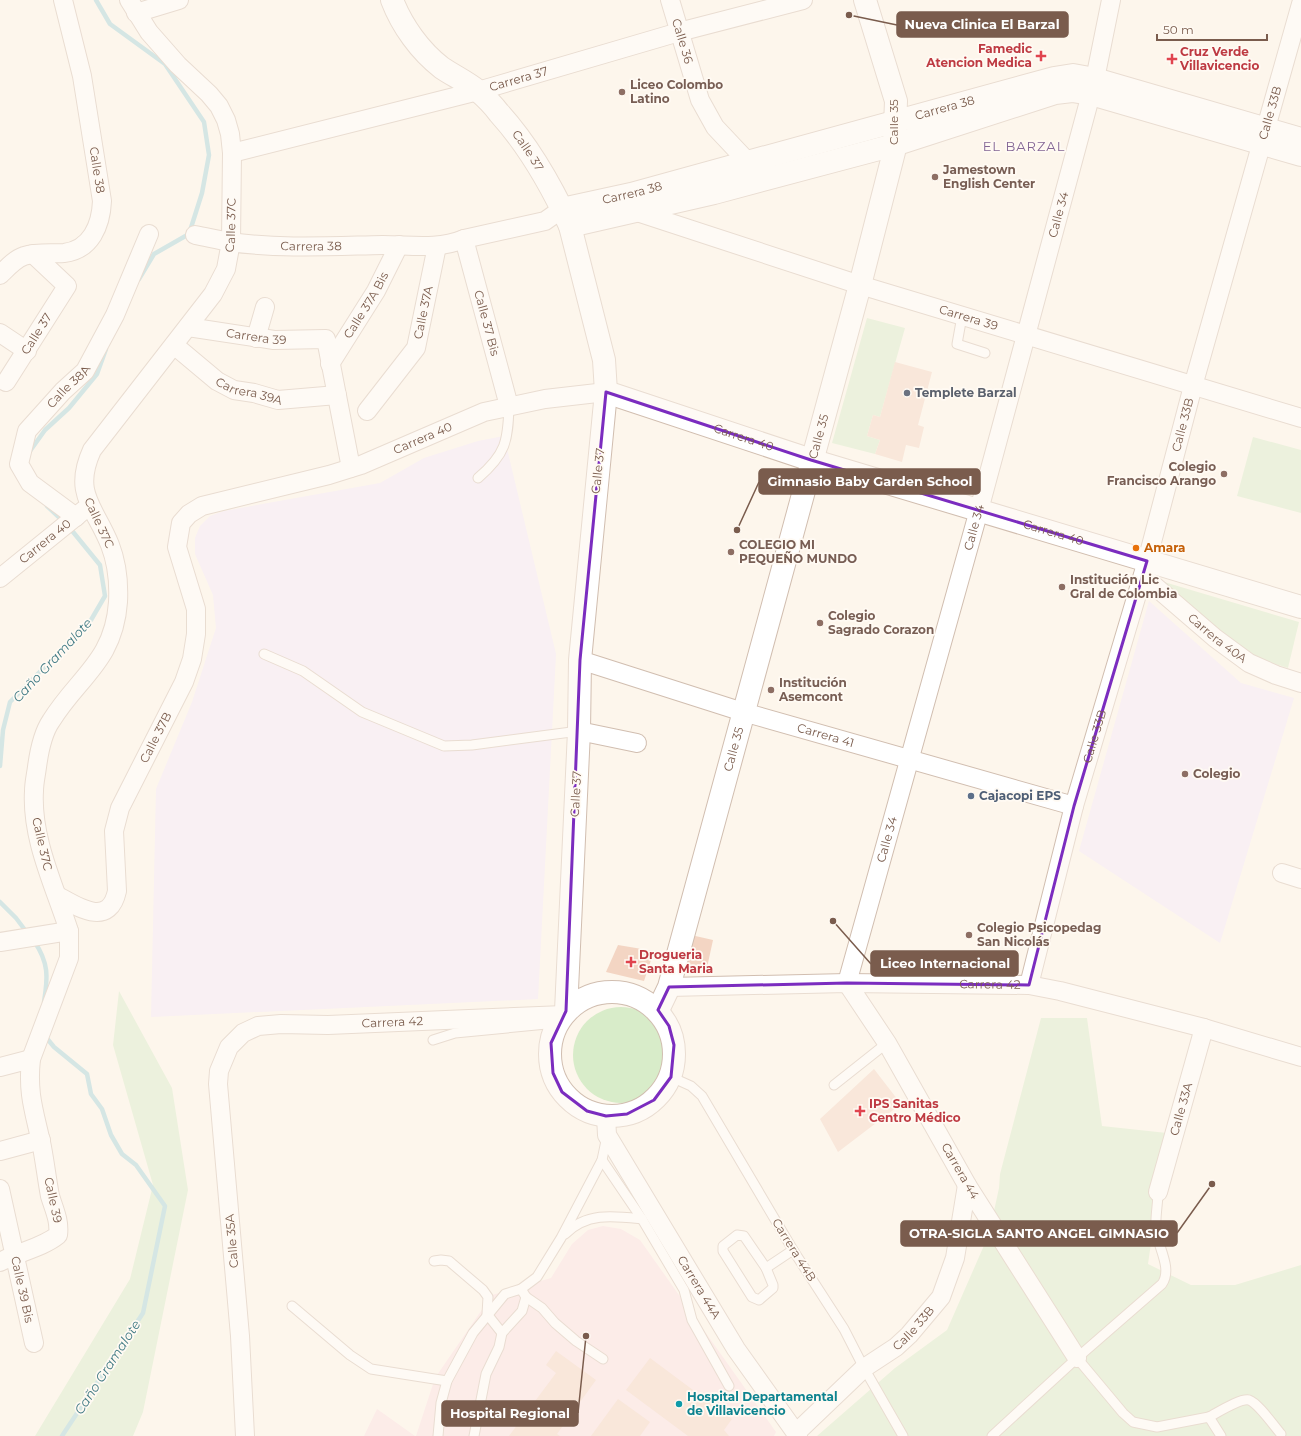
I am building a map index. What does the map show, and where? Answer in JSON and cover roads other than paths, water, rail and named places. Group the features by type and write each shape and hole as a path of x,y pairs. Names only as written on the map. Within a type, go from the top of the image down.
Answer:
{"street":[{"name":"Calle 38","path":"0,274 22,256 66,252 84,246 96,230 102,211 102,201 82,76 63,0"},
{"path":"132,7 179,0"},
{"name":"Calle 37","path":"392,0 398,16 417,44 442,67 478,92 500,113 527,149 559,219 604,360 606,392 580,660 579,731 563,1016"},
{"name":"Calle 36","path":"670,0 700,100 707,114 725,139 747,161"},
{"name":"Carrera 37","path":"232,153 478,92 679,32 803,0"},
{"name":"Calle 35","path":"658,1010 669,987 811,460 860,285 894,152 896,101 865,0"},
{"name":"Calle 34","path":"848,983 979,510 1093,86 1111,0"},
{"name":"Calle 33B","path":"1029,985 1074,806 1145,569 1193,386 1265,136 1301,4"},
{"name":"Calle 37C","path":"41,1140 32,1107 30,1093 31,1059 69,958 69,931 58,896 46,866 37,828 34,791 38,758 42,741 50,721 100,660 108,642 117,608 118,592 115,560 110,545 85,494 84,476 92,450 213,294 226,269 231,242 232,153 230,134 226,120 219,106 163,49 132,7"},
{"name":"Carrera 38","path":"634,203 747,161 895,123 1054,78 1073,75 1093,86 1265,136 1301,139"},
{"name":"Carrera 38","path":"195,235 231,242 289,246 399,245 424,247 451,244 464,239 634,203 714,193 894,145 1055,93 1093,86"},
{"name":"Carrera 38","path":"1265,136 1301,155"},
{"name":"Carrera 39","path":"634,203 860,285 1301,418"},
{"name":"Calle 38A","path":"74,518 30,483 19,464 27,431 62,391 85,371 115,316 149,234"},
{"name":"Calle 37 Bis","path":"464,239 509,406"},
{"name":"Calle 37A Bis","path":"330,364 376,292 399,245"},
{"name":"Calle 37A","path":"367,411 416,348 437,246"},
{"name":"Calle 37","path":"6,382 67,286 33,254"},
{"path":"256,338 265,307"},
{"name":"Carrera 39","path":"188,326 274,340 326,339"},
{"path":"0,332 27,351"},
{"name":"Calle 37A Bis","path":"326,339 351,468"},
{"name":"Carrera 39A","path":"174,344 216,381 234,390 254,393 278,400 337,395"},
{"name":"Carrera 40","path":"189,514 202,506 329,475 351,468 484,412 545,399 606,392 811,460 979,510 1145,569 1300,603"},
{"name":"Carrera 40","path":"0,578 90,505"},
{"name":"Calle 37B","path":"58,896 92,913 106,910 116,898 117,891 114,831 120,808 184,682 192,659 196,634 196,609 177,547 182,523 189,514"},
{"name":"Carrera 40A","path":"1145,569 1215,638 1248,663 1276,675 1301,683"},
{"name":"Carrera 41","path":"580,660 743,712 1074,806"},
{"path":"579,731 637,743"},
{"path":"1282,873 1301,879"},
{"path":"0,942 69,931"},
{"name":"Carrera 42","path":"669,987 848,983 1029,985 1060,991 1204,1028 1301,1057"},
{"name":"Carrera 44","path":"848,983 887,1043 967,1185 1077,1358"},
{"path":"615,991 634,995 658,1010 669,1026 674,1045 674,1065 671,1077 661,1093 646,1106 627,1114 607,1126 566,1096 557,1083 553,1073 550,1053 552,1038 563,1016 579,1000 596,994 615,991"},
{"name":"Carrera 42","path":"229,1047 243,1033 258,1026 269,1024 328,1025 563,1016"},
{"name":"Calle 33A","path":"1158,1192 1204,1028"},
{"name":"Calle 35A","path":"229,1047 219,1071 218,1084 240,1336 245,1436"},
{"path":"0,1067 31,1059"},
{"name":"Carrera 44A","path":"607,1126 736,1349 797,1435"},
{"path":"0,1151 41,1140"},
{"name":"Calle 39","path":"7,1259 51,1241 58,1235 58,1219 50,1196 41,1140"},
{"name":"Calle 33B","path":"797,1435 864,1368 896,1347 909,1335 941,1297 955,1258 967,1185"},
{"name":"Calle 39 Bis","path":"0,1189 7,1259 34,1343"}],"lane":[{"path":"962,316 957,344 985,353"},
{"path":"478,478 501,454 509,434 509,406"},
{"path":"264,654 303,671 362,712 444,746 472,745 579,731"},
{"path":"433,1040 455,1033 563,1016"},
{"path":"834,1084 887,1043"},
{"name":"Carrera 44B","path":"671,1077 691,1086 702,1096 793,1250 844,1329 864,1368 903,1436"},
{"path":"474,1436 486,1374 499,1347 502,1332 522,1311 524,1293 537,1277 561,1238 602,1160 607,1126"},
{"path":"602,1160 642,1219 684,1290 692,1320 729,1386"},
{"path":"992,1436 1166,1279 1166,1267 1156,1230 1158,1192"},
{"path":"561,1238 573,1226 591,1218 609,1216 642,1219"},
{"path":"737,1235 744,1236 766,1268 773,1288 759,1300 755,1300 723,1251 723,1246 737,1235"},
{"path":"766,1268 793,1250"},
{"path":"434,1261 449,1261 483,1290 488,1297 488,1314 502,1332"},
{"path":"438,1436 441,1403 447,1381 473,1333 505,1294 524,1293 576,1341 603,1359"},
{"path":"292,1306 350,1355 370,1369 447,1381"},
{"path":"1077,1358 1123,1413 1133,1422 1157,1427 1209,1418 1241,1401 1248,1400 1256,1404 1281,1434"},
{"path":"1209,1418 1221,1436"}],"waterway":[{"name":"Caño Gramalote","path":"96,0 110,24 165,64 204,122 209,155 202,193 189,234 154,254 139,279"},
{"name":"Caño Gramalote","path":"30,451 45,430 69,408 97,374 106,349"},
{"name":"Caño Gramalote","path":"47,506 64,522"},
{"name":"Caño Gramalote","path":"0,766 3,730 10,702 91,620 105,596 100,565 69,527"},
{"name":"Caño Gramalote","path":"0,902 16,918 28,934"},
{"name":"Caño Gramalote","path":"34,941 45,963 47,978 44,1002"},
{"name":"Caño Gramalote","path":"45,1036 54,1047 87,1074 91,1094 102,1109 111,1135 122,1154 136,1165 165,1206 143,1313 62,1436"}],"place":[{"name":"Nueva Clinica El Barzal","path":"849,15"},
{"name":"Famedic Atencion Medica","path":"1041,56"},
{"name":"Cruz Verde Villavicencio","path":"1172,59"},
{"name":"Liceo Colombo Latino","path":"622,92"},
{"name":"Jamestown English Center","path":"935,177"},
{"name":"Templete Barzal","path":"907,393"},
{"name":"Colegio Francisco Arango","path":"1224,474"},
{"name":"Gimnasio Baby Garden School","path":"737,530"},
{"name":"Amara","path":"1136,548"},
{"name":"COLEGIO MI PEQUEÑO MUNDO","path":"731,552"},
{"name":"Institución Lic Gral de Colombia","path":"1062,587"},
{"name":"Colegio Sagrado Corazon","path":"820,623"},
{"name":"Institución Asemcont","path":"771,690"},
{"name":"Colegio","path":"1185,774"},
{"name":"Cajacopi EPS","path":"971,796"},
{"name":"Liceo Internacional","path":"833,921"},
{"name":"Colegio Psicopedag San Nicolás","path":"969,935"},
{"name":"Drogueria Santa Maria","path":"631,962"},
{"name":"IPS Sanitas Centro Médico","path":"860,1111"},
{"name":"OTRA-SIGLA SANTO ANGEL GIMNASIO","path":"1212,1184"},
{"name":"Hospital Regional","path":"586,1336"},
{"name":"Hospital Departamental de Villavicencio","path":"679,1404"}],"district":[{"name":"EL BARZAL","path":"1024,146"}]}
